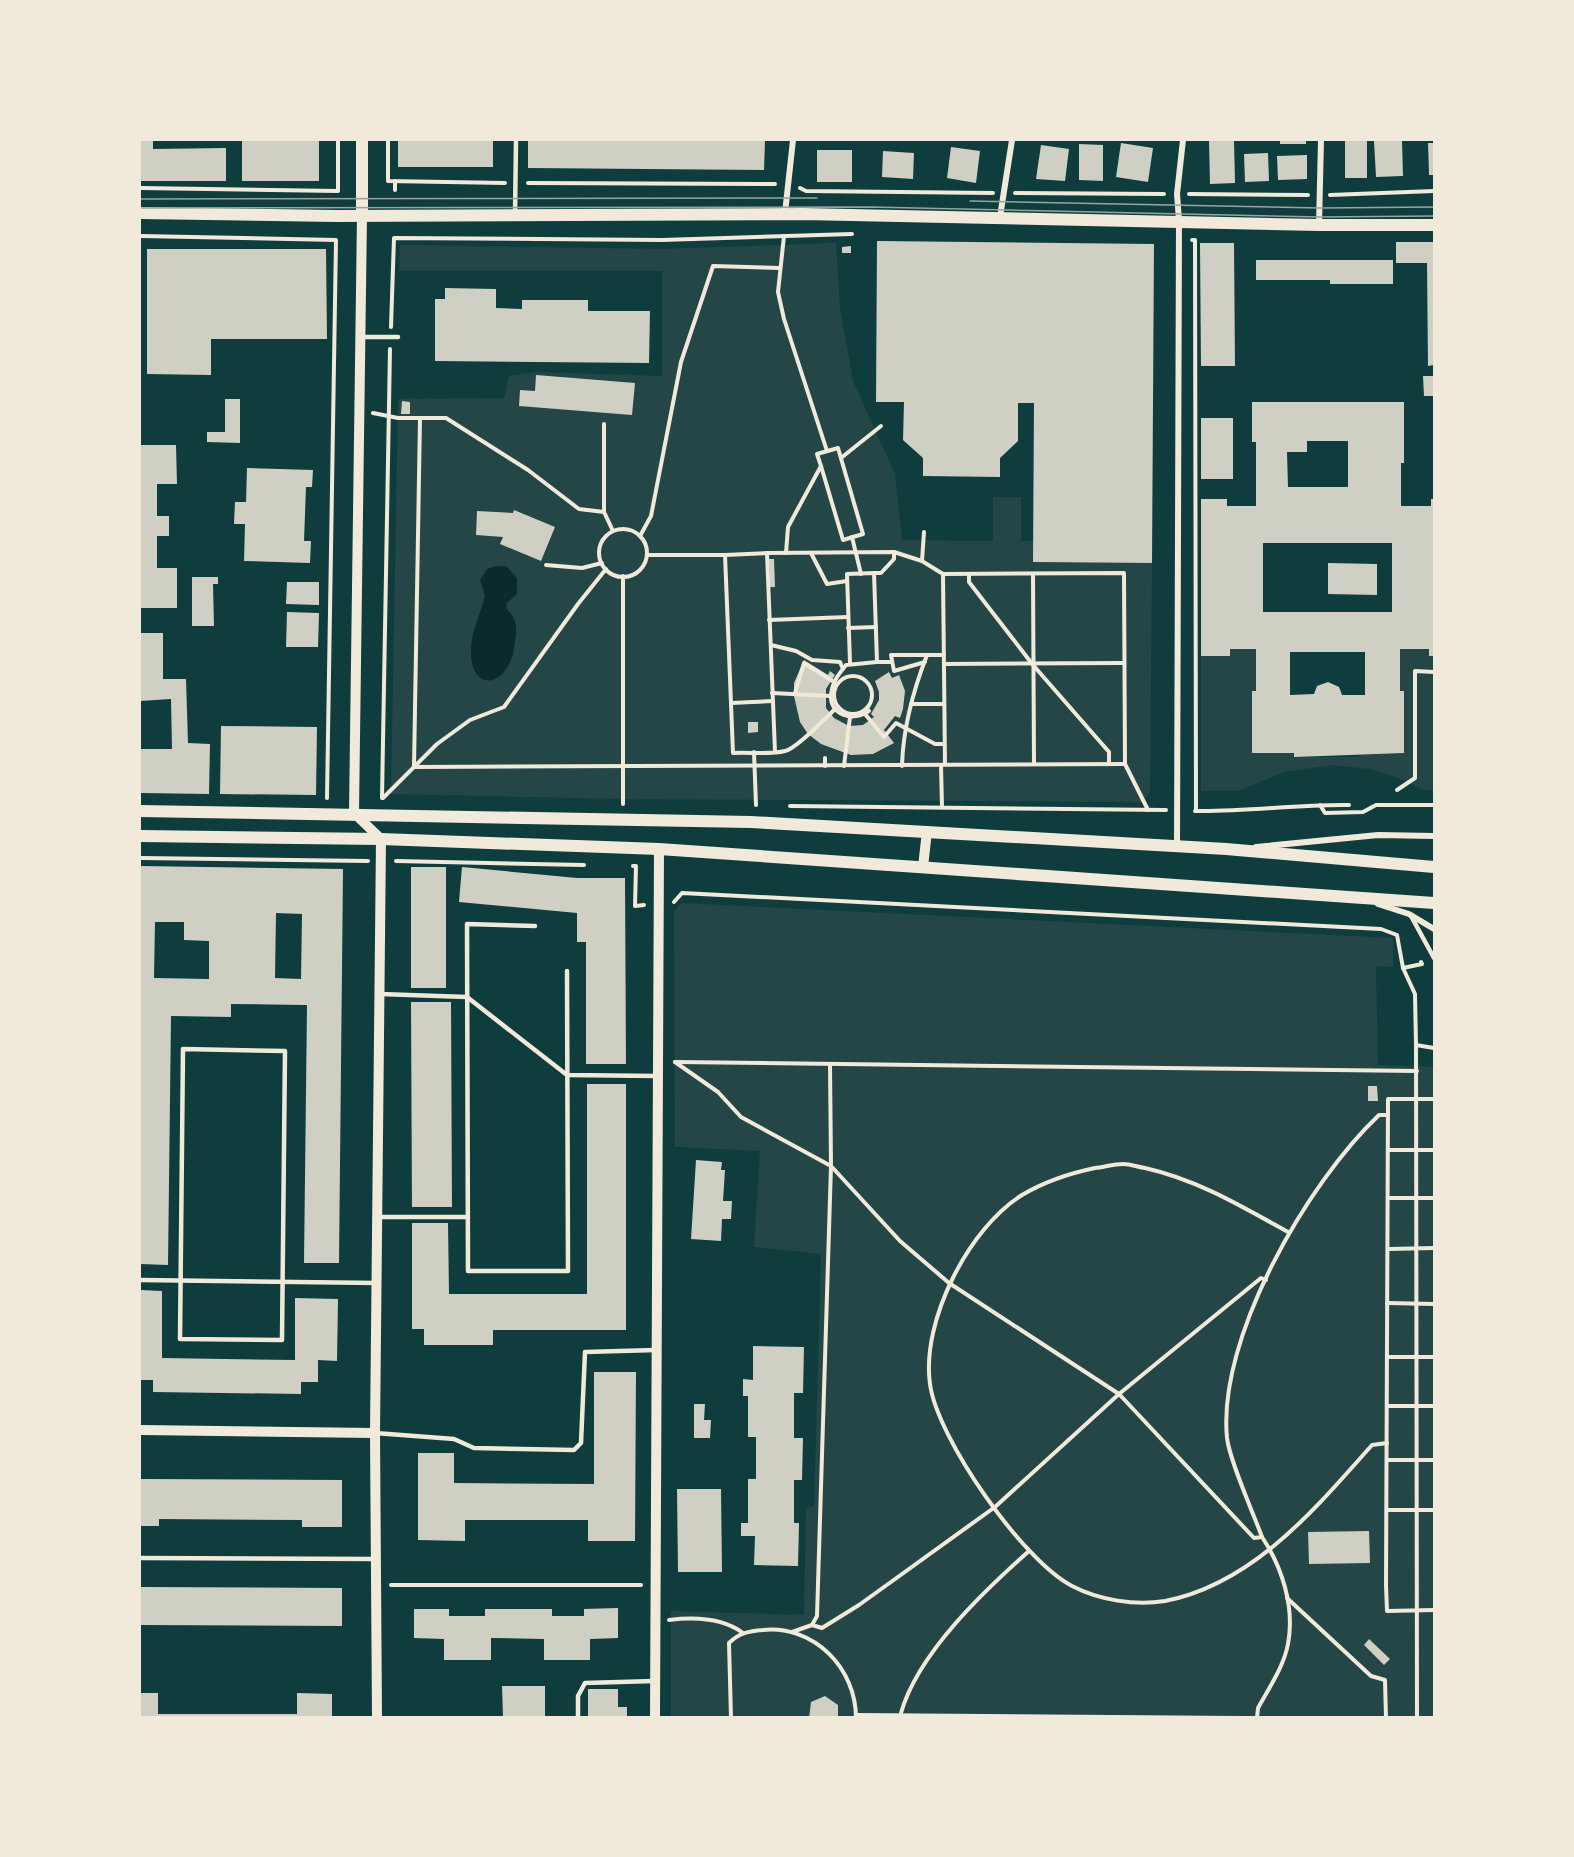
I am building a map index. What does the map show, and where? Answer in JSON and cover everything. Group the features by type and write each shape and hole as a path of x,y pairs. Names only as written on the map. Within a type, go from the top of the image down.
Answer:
{"main road":[{"path":"362,140 362,215"},
{"path":"140,213 362,215 785,213 1179,220 1320,225 1434,225"},
{"path":"140,811 354,813 751,822 1226,849 1434,867"},
{"path":"140,836 381,839 659,849 1434,903"}],"street":[{"path":"785,213 793,140"},
{"path":"1000,217 1012,140"},
{"path":"1177,847 1179,220 1177,194 1183,140"},
{"path":"1320,225 1321,140"},
{"path":"362,215 354,813 381,839 375,1433 377,1718"},
{"path":"923,867 927,831"},
{"path":"1226,849 1378,835 1434,836"},
{"path":"655,1718 656,1063 659,849"},
{"path":"1360,898 1409,914 1434,929"},
{"path":"140,1431 375,1433"}],"lane":[{"path":"515,215 516,140"},
{"path":"360,337 398,337"},
{"path":"1409,914 1434,958"},
{"path":"535,926 467,924 468,1271 568,1271 567,971"},
{"path":"379,994 467,997 567,1075 657,1076"},
{"path":"183,1049 285,1051 282,1340 180,1339 180,1280 183,1049"},
{"path":"377,1217 468,1217"},
{"path":"140,1280 377,1283"},
{"path":"375,1433 454,1439 474,1448 574,1450 581,1443 585,1353 656,1350"},
{"path":"140,1558 376,1559"},
{"path":"578,1718 578,1696 585,1683 655,1682"}],"path":[{"path":"140,188 338,191 338,140"},
{"path":"388,140 388,181 788,184 806,191 1004,193 1320,195 1434,191"},
{"path":"395,181 395,190"},
{"path":"382,798 387,414 394,237 662,240 861,234"},
{"path":"140,236 336,240 329,797"},
{"path":"784,236 778,292 784,319 827,451"},
{"path":"1179,240 1195,240 1196,811"},
{"path":"640,536 651,516 681,362 713,266 779,268"},
{"path":"359,411 387,414 398,418 446,418 528,470 579,509 604,512"},
{"path":"414,767 420,419"},
{"path":"604,424 604,512 613,531"},
{"path":"841,458 881,426"},
{"path":"838,448 841,458 863,534 843,540 818,454 838,448"},
{"path":"786,553 788,527 821,466"},
{"path":"627,529 640,536 647,555 641,568 623,576 606,569 602,563 600,549 607,536 613,531 627,529"},
{"path":"922,561 924,532"},
{"path":"852,537 861,574"},
{"path":"647,555 884,551 922,561 943,574 1124,573 1125,764 1148,810"},
{"path":"813,552 828,584 847,581"},
{"path":"850,663 847,574 881,573 894,559 894,552"},
{"path":"767,553 775,752"},
{"path":"725,555 733,753 787,751 835,709"},
{"path":"546,565 582,568 602,563"},
{"path":"382,798 437,744 470,720 504,707 606,569"},
{"path":"874,573 878,662"},
{"path":"942,807 943,574"},
{"path":"969,574 969,582 1034,664 1109,752 1109,764"},
{"path":"1033,574 1034,764"},
{"path":"623,576 623,804"},
{"path":"769,620 848,617"},
{"path":"849,628 876,627"},
{"path":"771,645 796,651 812,660 840,662 843,669"},
{"path":"925,662 894,671 891,655 944,655"},
{"path":"902,766 910,704 927,655"},
{"path":"866,711 852,714 837,706 834,696 837,676 850,663 891,662"},
{"path":"795,693 804,663 838,680 851,676 867,682 873,692 866,711 850,717 835,709 831,696 838,680"},
{"path":"944,664 1124,663"},
{"path":"1397,790 1415,778 1415,671 1434,672"},
{"path":"772,693 831,696"},
{"path":"731,703 773,701"},
{"path":"910,704 944,704"},
{"path":"866,711 884,736 896,723 935,744 944,744"},
{"path":"844,765 850,717"},
{"path":"754,752 756,805"},
{"path":"825,758 825,766"},
{"path":"414,767 1125,764"},
{"path":"372,798 394,799"},
{"path":"612,804 634,804"},
{"path":"745,805 767,805"},
{"path":"1320,805 1325,813 1363,813 1376,805 1434,805"},
{"path":"779,806 1239,812 1320,805 1349,805"},
{"path":"140,858 590,865"},
{"path":"625,866 636,866 635,906 658,903"},
{"path":"672,910 672,904 682,893 1381,929 1397,935 1402,969 1415,994 1418,1099 1417,1718"},
{"path":"1402,969 1422,964"},
{"path":"1416,1045 1434,1048"},
{"path":"675,1062 718,1092 741,1117 831,1166 900,1241 950,1283 1119,1394 1254,1538 1262,1537"},
{"path":"656,1063 1417,1071"},
{"path":"812,1625 817,1616 831,1166 830,1064"},
{"path":"1434,1099 1388,1099 1387,1611 1434,1610"},
{"path":"1257,1718 1258,1708 1288,1645 1287,1598 1227,1440 1226,1413 1236,1359 1266,1280 1288,1232 1353,1139 1378,1115 1388,1115"},
{"path":"1388,1150 1434,1150"},
{"path":"1288,1232 1180,1176 1123,1164 1072,1173 1021,1196 981,1233 950,1283 929,1345 929,1381 932,1398 962,1460 1029,1551 1051,1572 1071,1586 1113,1600 1135,1603 1164,1601 1188,1594 1243,1568 1270,1549 1304,1519 1372,1445 1387,1443"},
{"path":"1388,1197 1434,1198"},
{"path":"1388,1249 1434,1248"},
{"path":"792,1632 812,1625 822,1628 995,1507 1119,1394 1261,1278 1266,1280"},
{"path":"1387,1303 1434,1304"},
{"path":"1387,1357 1434,1357"},
{"path":"1387,1406 1434,1406"},
{"path":"1387,1460 1434,1460"},
{"path":"1387,1510 1434,1510"},
{"path":"901,1713 912,1685 965,1612 1029,1551"},
{"path":"376,1585 654,1585"},
{"path":"1287,1598 1371,1676 1385,1680 1386,1718"},
{"path":"667,1608 667,1631"},
{"path":"667,1620 714,1620 734,1626 743,1633"},
{"path":"731,1718 729,1642 743,1633 776,1629 792,1632 820,1646 833,1656 850,1683 856,1716 901,1713 1240,1718"}],"shaded area":[{"path":"836,243 840,308 853,381 895,474 902,540 993,541 993,497 1021,497 1021,541 1033,541 1033,562 1152,563 1150,793 1142,802 621,799 391,794 398,399 504,398 509,376 536,372 662,376 662,271 399,271 400,245 662,249"},
{"path":"506,566 517,578 517,594 507,603 506,608 514,620 516,632 512,657 506,669 499,677 491,680 483,679 476,674 472,663 471,648 485,595 480,580 487,569"},
{"path":"1230,649 1256,649 1294,757 1359,757 1404,691 1400,691 1400,649 1429,649 1429,656 1434,656 1434,790 1425,790 1393,776 1369,769 1333,765 1284,772 1238,791 1201,791 1201,656 1229,656"},
{"path":"681,903 1393,938 1393,967 1376,966 1378,1065 1434,1067 1434,1717 671,1718 671,1611 804,1615 806,1509 814,1506 821,1254 754,1247 760,1151 675,1147 674,912"}],"building":[{"path":"140,140 153,140 153,149 226,148 226,181 140,181"},
{"path":"242,140 319,140 319,181 242,181"},
{"path":"398,140 493,140 493,167 398,167"},
{"path":"528,140 765,140 764,170 528,168"},
{"path":"1209,140 1234,140 1235,183 1210,184"},
{"path":"1280,140 1306,140 1306,144 1280,144"},
{"path":"1345,140 1367,140 1367,178 1345,178"},
{"path":"1402,140 1403,176 1376,177 1374,141"},
{"path":"1121,143 1153,148 1148,182 1116,177"},
{"path":"1428,143 1434,143 1434,175 1429,175"},
{"path":"1079,144 1103,145 1103,181 1079,180"},
{"path":"1041,145 1069,149 1065,181 1036,179"},
{"path":"951,147 980,151 976,183 947,178"},
{"path":"817,150 852,150 852,182 817,182"},
{"path":"883,151 914,153 913,179 882,177"},
{"path":"1268,153 1269,181 1245,182 1244,154"},
{"path":"1307,155 1307,179 1278,180 1277,156"},
{"path":"877,241 1154,244 1152,563 1033,562 1034,403 1018,403 1018,441 1000,458 1000,477 923,476 923,458 903,440 904,402 876,402"},
{"path":"1396,242 1434,242 1434,365 1428,366 1427,263 1396,263"},
{"path":"1200,243 1234,243 1235,366 1201,366"},
{"path":"851,246 851,253 842,253 842,247"},
{"path":"147,249 326,249 327,339 211,339 211,375 147,374"},
{"path":"1256,260 1393,260 1393,284 1330,284 1330,280 1256,280"},
{"path":"445,288 496,289 496,308 522,309 522,300 588,300 588,311 650,311 649,363 435,361 435,299 445,299"},
{"path":"536,375 635,383 632,415 519,406 520,390 535,391"},
{"path":"1423,376 1434,376 1434,396 1424,396"},
{"path":"225,399 240,399 240,443 207,442 207,432 225,432"},
{"path":"402,401 410,402 410,414 401,414"},
{"path":"1252,402 1404,402 1401,506 1431,506 1431,499 1434,499 1434,656 1429,656 1429,649 1400,649 1400,691 1404,691 1404,753 1294,757 1294,753 1252,753 1252,691 1256,691 1256,649 1230,649 1230,656 1201,656 1201,499 1227,499 1227,506 1256,506 1256,442 1252,442","holes":["1307,441 1348,441 1348,487 1288,487 1287,452 1307,452","1263,543 1392,543 1392,612 1263,612","1290,652 1365,652 1365,695 1342,695 1339,687 1328,682 1317,686 1314,694 1290,695"]},
{"path":"1201,418 1233,418 1233,479 1201,479"},
{"path":"140,445 176,445 177,484 157,484 157,516 169,516 169,536 157,536 157,568 177,568 177,608 140,608"},
{"path":"247,468 313,470 312,487 306,487 304,541 311,541 310,563 244,561 245,524 234,524 235,502 246,502"},
{"path":"514,510 555,527 541,561 500,544 503,537 476,535 477,511 513,513"},
{"path":"769,559 774,559 775,587 770,587"},
{"path":"1328,563 1377,564 1377,595 1328,594"},
{"path":"192,577 218,577 218,584 213,584 214,626 192,626"},
{"path":"287,582 319,582 319,605 286,604"},
{"path":"287,612 319,613 318,647 286,647"},
{"path":"140,633 163,633 163,679 186,679 188,743 210,744 209,794 140,793 140,749 172,749 171,699 140,701"},
{"path":"804,660 828,675 830,671 835,675 826,689 826,708 834,718 849,726 863,725 874,717 871,714 879,700 875,681 889,672 892,678 899,675 905,691 903,709 900,718 895,716 884,730 894,743 873,754 851,755 821,744 808,734 800,722 794,696 794,683"},
{"path":"748,722 758,722 758,732 748,733"},
{"path":"221,726 317,727 316,795 220,794"},
{"path":"140,866 343,869 339,1263 304,1263 307,1005 231,1004 231,1017 171,1016 168,1265 140,1264","holes":["276,913 302,914 301,979 275,978","155,922 184,922 184,940 209,941 209,979 154,978"]},
{"path":"411,867 446,867 446,988 411,988"},
{"path":"462,867 577,878 625,878 626,1064 586,1064 586,942 577,942 577,913 459,902"},
{"path":"411,1002 451,1002 452,1207 412,1207"},
{"path":"587,1084 626,1084 626,1330 493,1330 493,1345 424,1345 424,1329 412,1329 412,1223 448,1223 449,1294 587,1294"},
{"path":"1368,1086 1377,1086 1378,1101 1368,1101"},
{"path":"696,1160 722,1162 721,1170 725,1170 723,1201 732,1201 731,1219 722,1219 721,1241 691,1239"},
{"path":"140,1290 162,1291 162,1358 295,1360 295,1298 338,1299 337,1361 318,1360 318,1382 301,1382 301,1394 153,1392 153,1380 140,1380"},
{"path":"753,1346 804,1347 803,1393 794,1393 794,1438 803,1438 802,1480 794,1480 794,1523 799,1523 798,1566 754,1565 755,1536 741,1536 741,1523 748,1523 748,1479 756,1479 756,1437 748,1437 748,1396 743,1396 743,1379 753,1380"},
{"path":"594,1372 636,1372 635,1541 588,1541 588,1520 465,1520 465,1541 418,1540 418,1453 454,1453 454,1483 594,1484"},
{"path":"694,1404 705,1404 704,1420 711,1420 710,1438 694,1438"},
{"path":"140,1479 342,1480 342,1527 302,1527 302,1520 159,1519 159,1526 140,1526"},
{"path":"677,1489 721,1489 722,1572 678,1572"},
{"path":"1369,1531 1370,1563 1309,1564 1308,1532"},
{"path":"140,1587 342,1588 342,1626 140,1625"},
{"path":"618,1608 618,1638 590,1639 590,1660 544,1660 544,1639 491,1638 491,1660 444,1660 444,1639 414,1638 414,1609 449,1609 449,1616 485,1616 485,1609 552,1609 552,1616 584,1616 584,1609"},
{"path":"1369,1639 1390,1659 1384,1665 1364,1645"},
{"path":"502,1686 545,1686 545,1718 503,1717"},
{"path":"588,1689 618,1689 618,1707 627,1707 627,1718 588,1718"},
{"path":"140,1693 158,1693 158,1714 297,1714 297,1693 332,1694 332,1718 140,1718"},
{"path":"825,1696 838,1705 838,1718 809,1718 811,1702"}],"tram line":[{"path":"140,199 817,198"},
{"path":"970,201 1320,208 1434,207"},
{"path":"140,208 870,207 1320,217 1434,216"}]}
